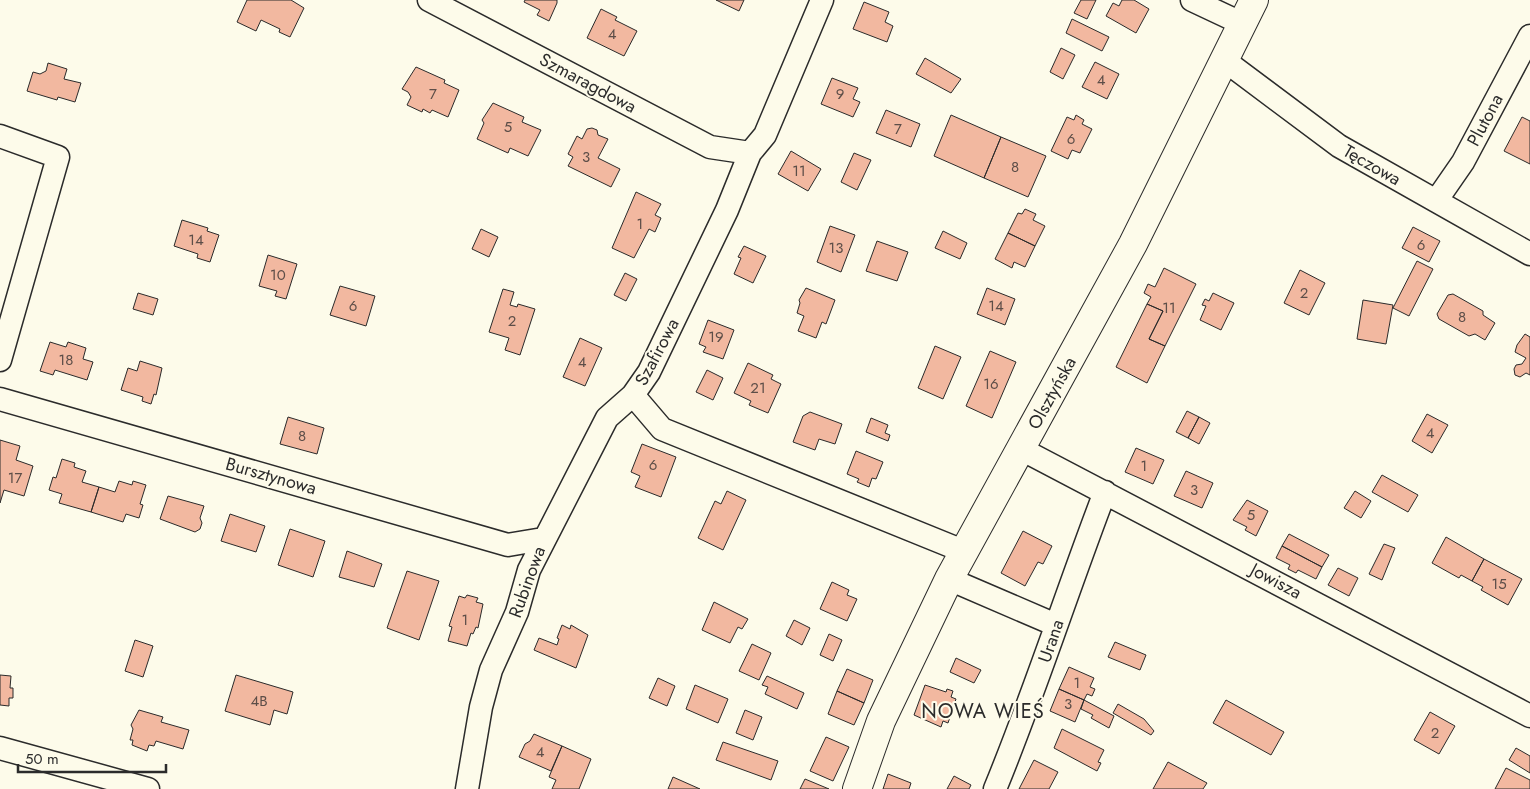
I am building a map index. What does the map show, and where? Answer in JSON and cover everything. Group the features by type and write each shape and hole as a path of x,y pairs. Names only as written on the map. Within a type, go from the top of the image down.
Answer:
{"main road":[{"name":"Olsztyńska","path":"857,789 882,721 963,551 1134,244 1254,0"}],"street":[{"name":"Szmaragdowa","path":"430,0 710,147 750,153"},
{"name":"Szafirowa","path":"822,0 765,135 750,153 728,210 649,372 633,395 662,429 963,551"},
{"path":"1192,0 1243,24"},
{"name":"Plutona","path":"1436,201 1463,162 1530,36"},
{"name":"Tęczowa","path":"1224,60 1339,146 1530,254"},
{"path":"0,136 58,157 0,360"},
{"name":"Rubinowa","path":"467,789 481,706 491,670 517,612 529,570 543,539 607,418 633,395"},
{"name":"Bursztynowa","path":"0,399 508,545 543,539"},
{"name":"Jowisza","path":"1022,448 1530,716"},
{"name":"Urana","path":"995,789 1025,716 1105,492"},
{"path":"949,580 1056,625"},
{"path":"0,748 148,789"}],"building":[{"path":"247,0 291,0 304,8 290,37 279,32 280,29 261,20 256,31 237,22"},
{"path":"525,0 557,0 557,3 549,21 537,15 540,10 524,2"},
{"path":"716,0 744,0 739,11"},
{"path":"1081,0 1096,0 1087,19 1074,13"},
{"path":"1122,0 1134,0 1149,9 1136,33 1106,16 1113,3 1119,6"},
{"path":"864,2 889,12 885,22 893,26 887,42 853,29"},
{"path":"601,9 617,17 615,20 637,31 624,56 587,38"},
{"path":"1072,19 1109,37 1102,51 1066,33"},
{"path":"1061,48 1075,55 1063,79 1050,72"},
{"path":"925,58 961,79 951,93 916,74"},
{"path":"1095,62 1119,74 1107,99 1082,87"},
{"path":"48,63 67,69 64,79 81,83 75,102 58,97 57,100 27,91 33,72 40,74 46,71"},
{"path":"416,67 445,80 444,83 459,90 448,117 432,110 430,113 423,109 422,112 407,105 411,97 408,92 402,89"},
{"path":"832,78 858,88 853,99 860,102 853,117 821,104"},
{"path":"493,103 524,117 522,122 541,130 528,156 510,148 508,153 477,139 484,123 482,120"},
{"path":"886,110 920,124 911,147 876,133"},
{"path":"951,115 1001,137 984,178 934,156"},
{"path":"1076,115 1084,120 1082,124 1092,129 1080,153 1072,150 1068,159 1051,151 1067,117 1074,120"},
{"path":"1522,117 1530,121 1530,164 1504,151"},
{"path":"587,129 597,130 598,135 608,139 598,158 620,169 611,187 568,166 573,157 568,154 577,136 582,139"},
{"path":"1001,137 1046,156 1028,197 984,178"},
{"path":"791,151 821,169 808,191 778,174"},
{"path":"854,153 871,160 857,190 841,182"},
{"path":"636,192 661,204 655,215 661,218 655,232 649,229 634,258 612,248"},
{"path":"1025,209 1036,214 1033,220 1045,226 1035,246 1008,233 1018,213 1022,214"},
{"path":"182,220 208,228 207,231 219,235 210,262 197,258 198,254 174,246"},
{"path":"830,226 855,235 841,272 817,262"},
{"path":"1413,227 1440,241 1429,262 1402,248"},
{"path":"481,229 498,237 489,257 472,249"},
{"path":"943,231 967,243 960,259 935,248"},
{"path":"1008,233 1035,246 1025,267 1014,262 1012,268 995,259"},
{"path":"877,241 908,252 897,281 866,271"},
{"path":"744,246 766,256 753,283 734,274 741,258 738,257"},
{"path":"268,255 297,264 286,299 275,296 277,291 259,286"},
{"path":"1417,261 1433,269 1409,316 1393,308"},
{"path":"1164,268 1196,284 1165,346 1149,339 1163,311 1147,304 1151,297 1144,293 1148,284 1155,287"},
{"path":"1300,270 1325,283 1309,315 1284,303"},
{"path":"625,273 637,279 626,301 614,295"},
{"path":"340,286 375,296 366,326 330,315"},
{"path":"806,288 835,300 826,324 822,322 816,338 798,331 804,316 797,313 799,300"},
{"path":"987,288 1015,299 1005,325 977,314"},
{"path":"503,289 514,292 510,305 517,307 518,304 535,309 520,355 505,350 509,338 489,332"},
{"path":"138,293 158,299 153,315 133,309"},
{"path":"1213,293 1234,303 1221,330 1200,320 1206,306 1202,305 1205,299 1209,301"},
{"path":"1453,294 1483,311 1483,315 1495,323 1485,340 1475,334 1469,336 1439,319 1437,314 1448,295"},
{"path":"1363,300 1393,305 1386,344 1357,339"},
{"path":"1147,304 1163,311 1149,339 1165,346 1147,383 1116,367"},
{"path":"708,320 734,330 723,359 703,352 706,347 699,344"},
{"path":"1525,334 1530,337 1530,375 1526,373 1520,377 1515,375 1514,369 1516,365 1522,364 1526,358 1515,352 1517,345"},
{"path":"580,338 602,348 585,386 563,377"},
{"path":"50,342 66,347 68,342 86,348 83,359 93,362 87,380 55,370 53,375 40,371"},
{"path":"935,346 961,357 943,399 918,388"},
{"path":"990,351 1016,362 992,418 966,406"},
{"path":"140,361 162,368 156,395 154,394 151,404 142,401 143,397 121,390 128,368 137,371"},
{"path":"748,363 773,375 771,379 781,384 768,413 749,405 751,401 734,393"},
{"path":"707,370 723,378 713,400 696,392"},
{"path":"1187,411 1199,417 1188,438 1176,432"},
{"path":"810,412 842,424 835,444 819,439 815,450 793,442 803,416"},
{"path":"1427,414 1448,425 1432,453 1412,441"},
{"path":"288,417 324,428 317,454 280,444"},
{"path":"1199,417 1210,423 1199,444 1188,438"},
{"path":"871,418 888,425 885,433 890,435 888,441 866,432"},
{"path":"0,440 20,446 16,460 33,466 24,496 4,490 0,503"},
{"path":"642,444 676,457 661,497 635,487 640,476 631,472"},
{"path":"1136,448 1164,460 1153,484 1125,472"},
{"path":"856,451 883,462 876,479 872,478 869,487 857,482 859,479 847,474"},
{"path":"62,459 75,463 74,467 86,471 82,482 99,487 91,512 59,503 62,494 49,490 53,477 56,478"},
{"path":"1186,471 1213,483 1202,508 1174,496"},
{"path":"1382,475 1418,495 1408,512 1372,492"},
{"path":"119,481 132,485 133,481 146,485 140,504 143,505 139,518 126,514 123,522 91,512 99,487 115,492"},
{"path":"727,491 746,500 723,550 698,538 715,501 721,504"},
{"path":"1355,491 1371,501 1361,518 1344,508"},
{"path":"168,496 204,506 200,518 202,523 200,529 195,532 160,519"},
{"path":"1247,500 1268,511 1256,536 1245,530 1247,527 1233,520"},
{"path":"230,514 265,526 256,552 221,541"},
{"path":"290,529 325,541 313,577 278,565"},
{"path":"1023,531 1052,546 1043,564 1038,562 1025,586 1001,573"},
{"path":"1289,534 1329,555 1322,567 1282,546"},
{"path":"1446,537 1484,559 1472,581 1461,575 1459,578 1432,563"},
{"path":"1384,544 1395,548 1382,580 1369,574"},
{"path":"1282,546 1322,567 1316,579 1298,570 1296,573 1288,569 1290,565 1276,558"},
{"path":"347,551 382,564 374,587 339,577"},
{"path":"1484,559 1522,579 1508,605 1481,590 1483,587 1472,581"},
{"path":"1338,568 1358,578 1349,596 1328,585"},
{"path":"407,571 439,581 419,640 387,628"},
{"path":"832,582 849,590 847,595 857,599 847,621 820,609"},
{"path":"467,595 478,598 476,602 483,604 478,628 476,627 473,634 471,633 467,646 448,641 452,627 449,626 459,596 465,598"},
{"path":"714,602 748,619 742,629 738,627 730,643 702,630"},
{"path":"794,620 810,628 802,645 786,636"},
{"path":"562,625 570,629 571,625 588,635 576,668 534,650 539,638 557,645 559,639 557,638"},
{"path":"829,634 842,640 833,661 820,655"},
{"path":"135,640 153,646 143,677 125,671"},
{"path":"1115,642 1146,655 1140,670 1108,657"},
{"path":"752,644 771,653 759,680 739,671"},
{"path":"956,658 981,670 974,683 950,672"},
{"path":"1069,667 1094,678 1090,687 1095,689 1092,696 1087,694 1084,700 1059,689"},
{"path":"847,669 873,680 864,703 837,691"},
{"path":"0,675 11,676 10,688 13,688 13,698 9,698 9,706 0,705"},
{"path":"236,675 293,692 287,714 274,710 270,725 225,711"},
{"path":"767,676 804,693 797,709 765,694 768,687 762,685"},
{"path":"658,678 675,686 667,706 649,698"},
{"path":"695,685 728,699 718,723 686,709"},
{"path":"925,685 946,692 947,689 953,691 951,697 956,699 948,723 943,721 941,727 914,715"},
{"path":"1059,689 1084,700 1075,722 1050,711"},
{"path":"837,691 864,703 854,725 828,714"},
{"path":"1084,700 1114,716 1109,728 1091,718 1093,715 1081,709"},
{"path":"1226,700 1284,732 1271,755 1213,723"},
{"path":"1118,704 1144,719 1154,731 1151,735 1113,713"},
{"path":"139,710 163,717 161,722 189,730 183,749 156,741 154,746 149,745 147,751 132,745 133,740 130,740 133,729 131,725"},
{"path":"745,710 762,717 753,740 736,733"},
{"path":"1430,712 1455,726 1439,754 1414,740"},
{"path":"1062,729 1104,750 1098,762 1101,763 1097,771 1054,748"},
{"path":"534,734 562,746 551,771 519,757 525,744 530,741"},
{"path":"826,737 849,747 833,781 810,771"},
{"path":"723,742 778,761 771,780 716,760"},
{"path":"562,746 591,759 579,789 552,789 556,780 549,777"},
{"path":"1516,748 1530,756 1530,773 1509,760"},
{"path":"1034,760 1058,772 1049,789 1019,789"},
{"path":"1168,762 1207,783 1203,789 1153,789"},
{"path":"1506,768 1530,780 1530,789 1495,789"},
{"path":"888,774 911,783 909,789 883,789"},
{"path":"954,776 971,785 969,789 947,789"},
{"path":"673,777 700,789 668,789"},
{"path":"805,779 829,789 800,789"}],"district":[{"name":"NOWA WIEŚ","path":"983,711"}]}
